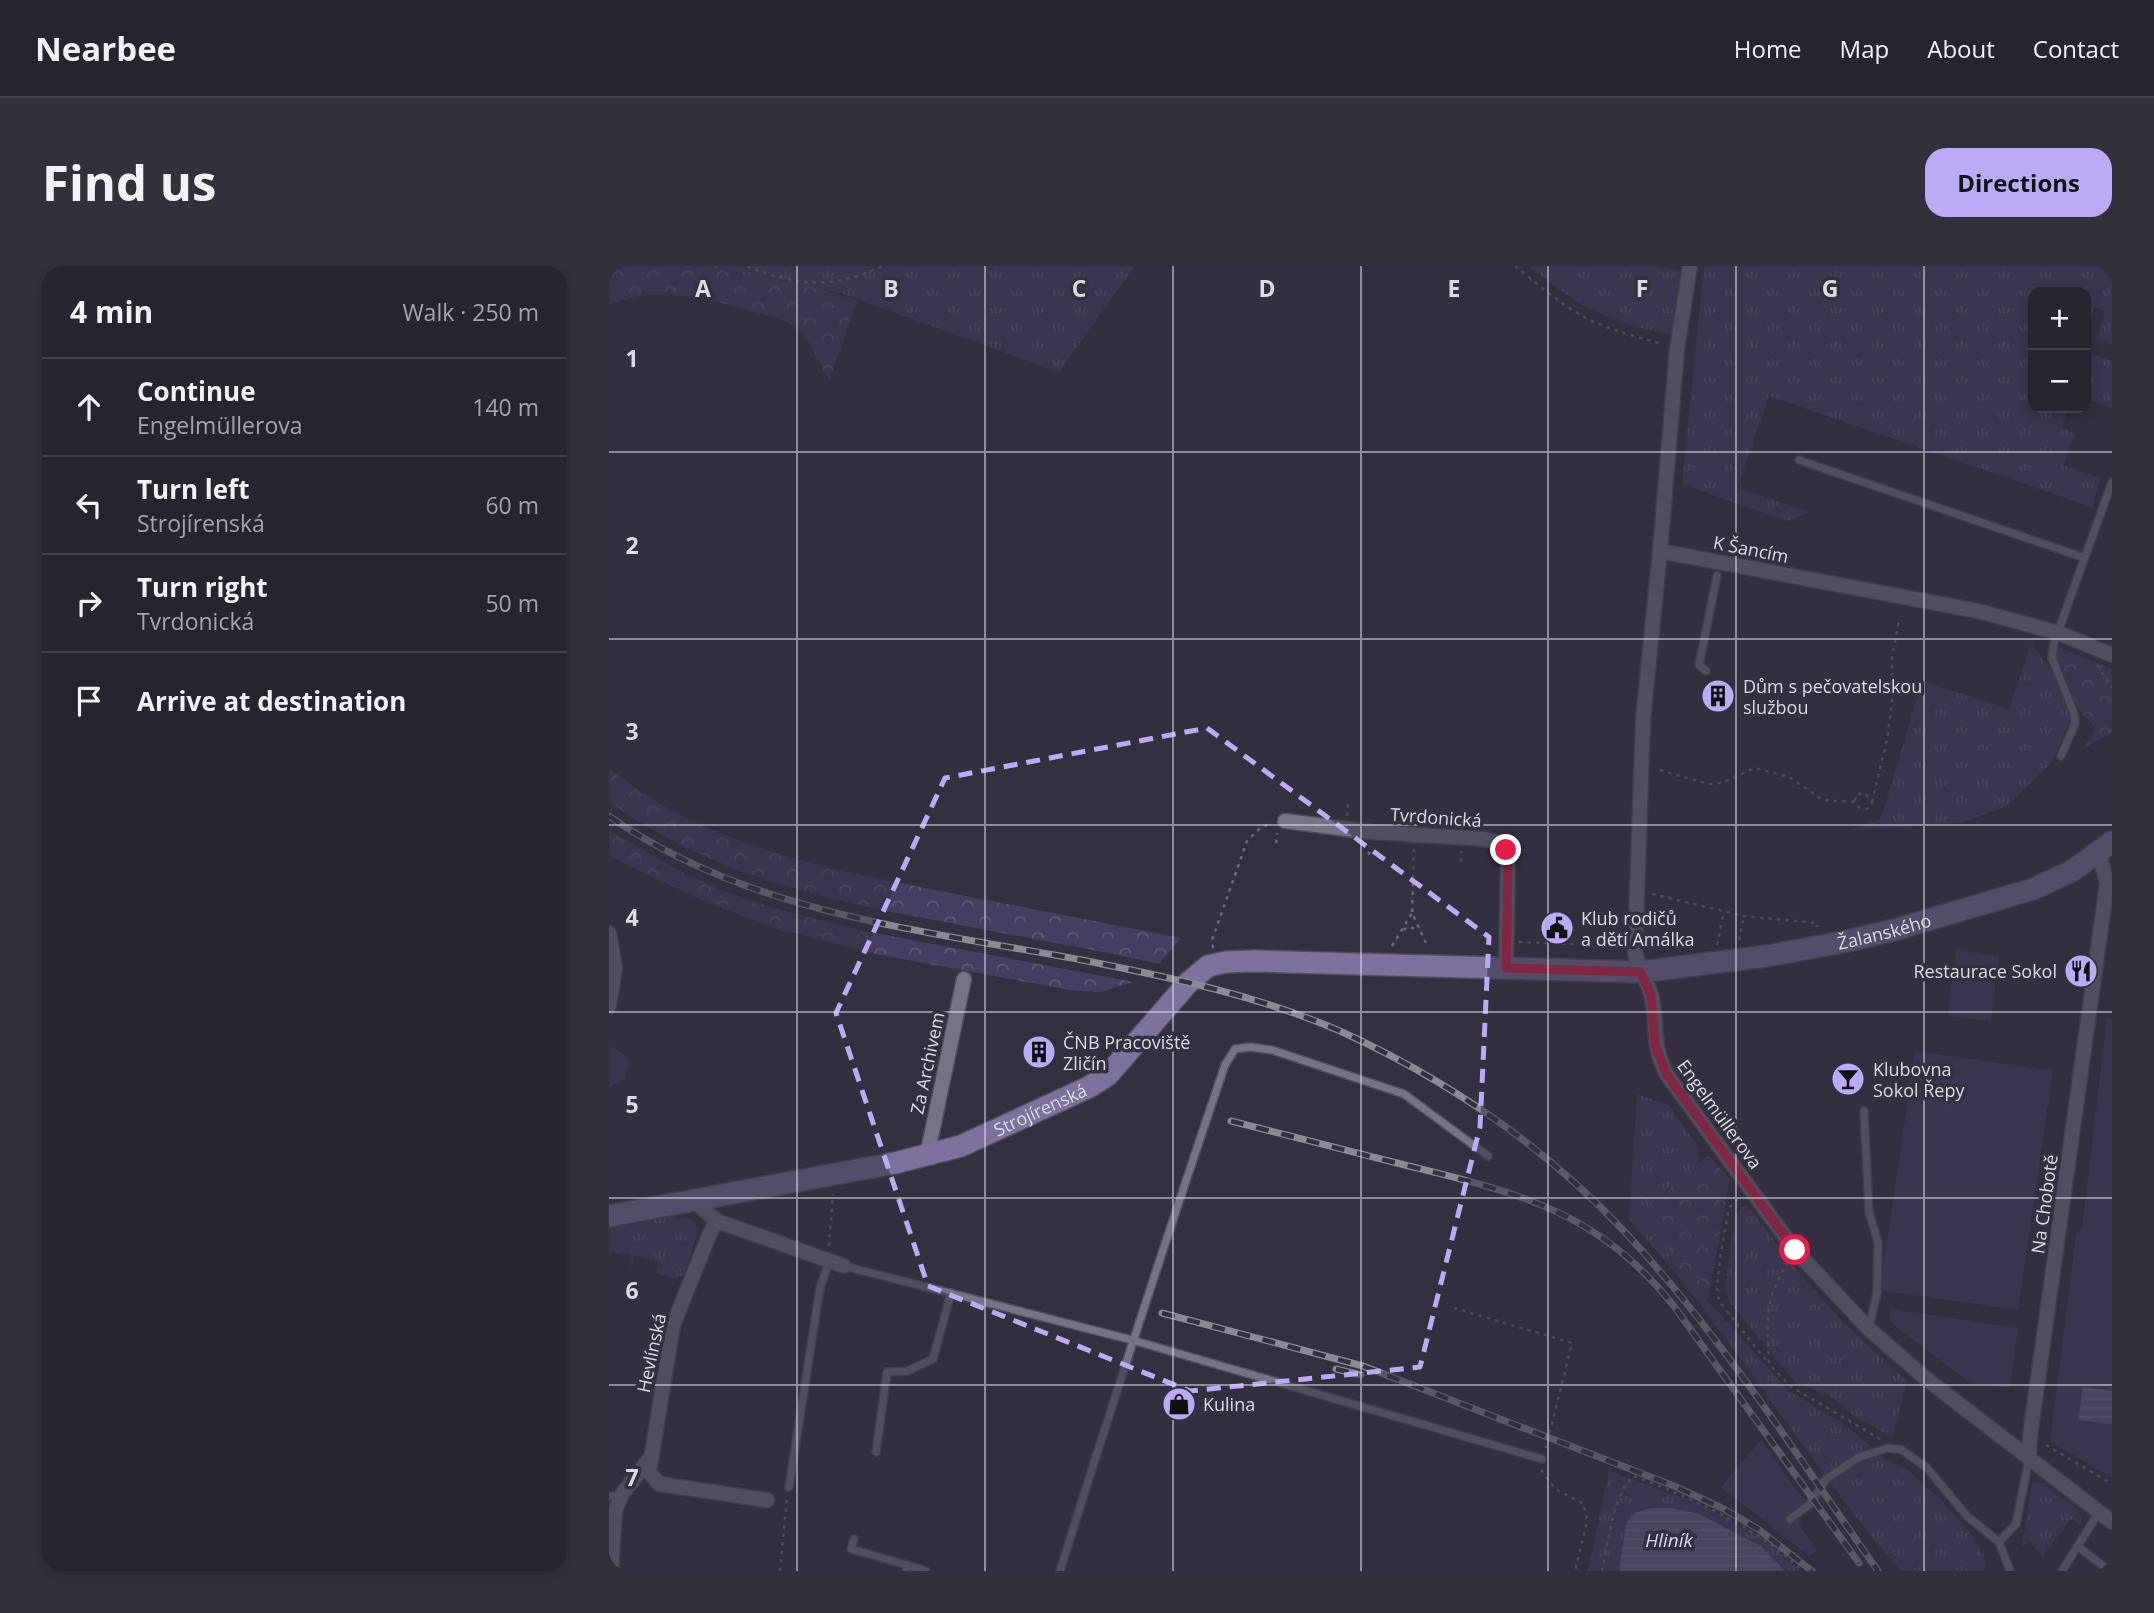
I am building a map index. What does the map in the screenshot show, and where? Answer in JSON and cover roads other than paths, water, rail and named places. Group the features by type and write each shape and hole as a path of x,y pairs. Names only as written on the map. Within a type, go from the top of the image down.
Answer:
{"street":[{"path":"1660,551 1677,349 1690,266"},
{"name":"K Šancím","path":"1660,551 1978,611 2059,634 2112,655"},
{"name":"Engelmüllerova","path":"1660,551 1643,720 1635,953 1640,972 1651,994 1655,1045 1660,1062 1795,1250 1869,1329 1924,1377 2029,1458"},
{"name":"Tvrdonická","path":"1279,821 1326,828 1496,842 1506,850 1508,863 1506,968"},
{"name":"Žalanského","path":"1640,972 1767,956 1894,930 2033,889 2072,871 2106,847"},
{"name":"Na Chobotě","path":"2029,1458 2107,884 2106,847"},
{"path":"609,933 615,968 609,1006"},
{"name":"Strojírenská","path":"609,1216 927,1156 994,1132 1102,1079 1113,1070 1188,983 1212,964 1268,961 1640,972"},
{"name":"Za Archivem","path":"927,1156 964,979"},
{"path":"694,1200 717,1221 844,1266"},
{"name":"Hevlínská","path":"611,1571 615,1496 651,1457 673,1325 717,1221"},
{"path":"651,1457 649,1472 659,1485 767,1500"},
{"path":"2029,1458 2112,1522"}],"lane":[{"path":"1799,460 2085,558"},
{"path":"2061,756 2075,724 2074,713 2052,658 2054,643 2111,486"},
{"path":"1706,671 1699,665 1717,576"},
{"path":"1060,1571 1132,1340 1161,1263 1225,1065 1235,1049 1249,1047 1272,1050 1404,1094 1488,1156"},
{"path":"1864,1111 1870,1212 1878,1242 1877,1293 1869,1329"},
{"path":"789,1487 820,1288 829,1262"},
{"path":"844,1266 1132,1340 1542,1460"},
{"path":"876,1452 887,1372 907,1371 933,1359 951,1293"},
{"path":"1790,1519 1809,1505 1826,1479 1859,1457 1888,1448 1902,1450 1927,1468 1967,1516 1999,1542 2010,1571"},
{"path":"1999,1542 2017,1524 2029,1458"},
{"path":"2062,1571 2099,1513"},
{"path":"854,1539 851,1549 906,1568 926,1571"},
{"path":"2077,1546 2110,1571"}],"water":[{"path":"2083,1387 2112,1391 2112,1424 2078,1420"},
{"name":"Hliník","path":"1652,1508 1672,1508 1699,1514 1761,1546 1785,1571 1619,1571 1626,1524 1634,1513"}],"railway":[{"path":"609,816 663,849 720,876 779,897 839,914 1087,961 1215,989 1340,1031 1418,1070 1526,1142 1592,1199 1623,1230 1725,1353 1878,1571"},
{"path":"1231,1121 1480,1184 1551,1209 1614,1246 1644,1273 1673,1305 1859,1563"},
{"path":"1162,1313 1363,1366 1674,1486 1724,1509 1758,1529 1812,1571"},
{"path":"1336,1369 1361,1375"}],"place":[{"name":"Dům s pečovatelskou službou","path":"1718,696"},
{"name":"Klub rodičů a dětí Amálka","path":"1557,928"},
{"name":"Restaurace Sokol","path":"2081,971"},
{"name":"ČNB Pracoviště Zličín","path":"1039,1052"},
{"name":"Klubovna Sokol Řepy","path":"1848,1079"},
{"name":"Kulina","path":"1179,1404"}]}
